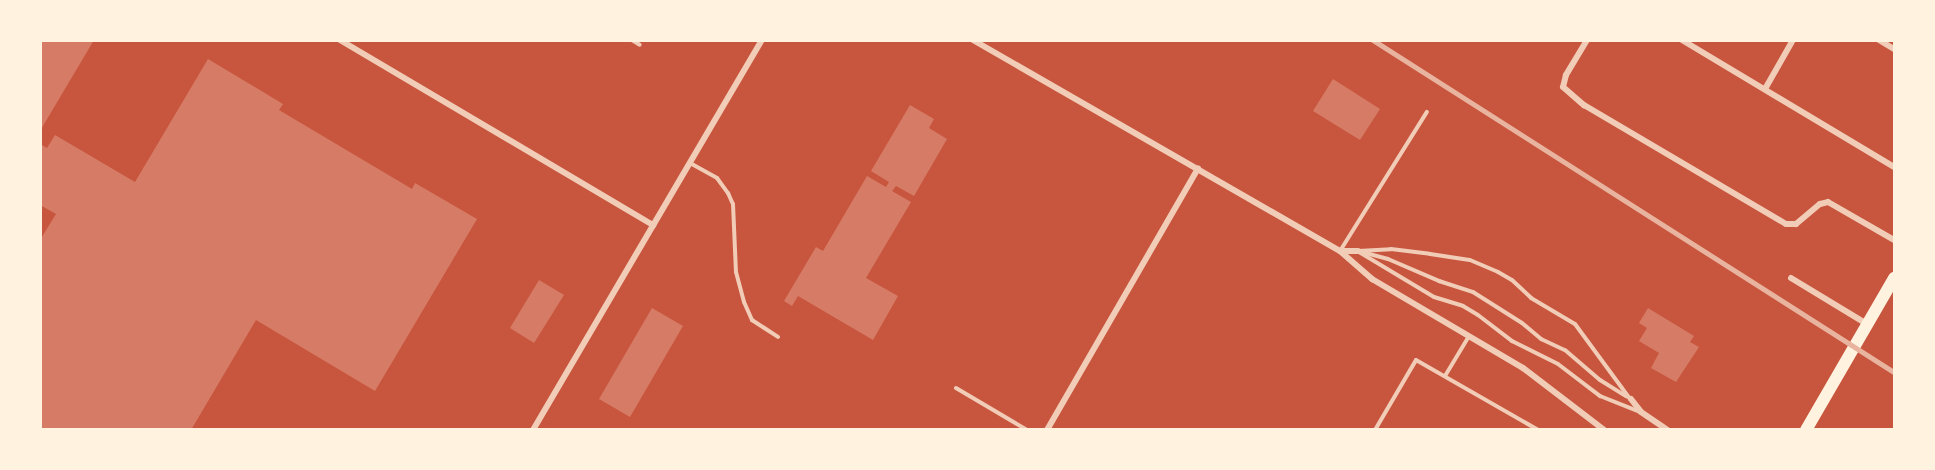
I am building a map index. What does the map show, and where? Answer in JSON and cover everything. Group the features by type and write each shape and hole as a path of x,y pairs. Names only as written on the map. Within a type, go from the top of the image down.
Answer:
{"main road":[{"path":"1806,429 1894,278"}],"street":[{"path":"340,40 653,225"},
{"path":"533,429 762,40"},
{"path":"973,40 1340,251 1372,279 1523,368 1605,429"},
{"path":"1587,40 1563,87 1584,105 1786,224 1796,224 1820,204 1827,202 1894,240"},
{"path":"1682,40 1894,167"},
{"path":"1765,89 1794,40"},
{"path":"1879,40 1894,50"},
{"path":"1047,429 1198,168"},
{"path":"1340,251 1358,251"},
{"path":"1791,278 1867,324"},
{"path":"1631,399 1641,412 1668,429"}],"lane":[{"path":"632,40 640,45"},
{"path":"1340,251 1427,112"},
{"path":"690,163 717,178 728,193 733,204 736,272 741,295 752,320 778,337"},
{"path":"1358,251 1391,249 1470,260 1498,272 1512,280 1531,298 1575,324 1631,399"},
{"path":"1358,251 1388,259 1439,281 1473,292 1522,323 1541,339 1565,350 1600,380 1631,399"},
{"path":"1358,251 1434,297 1463,306 1512,340 1558,364 1600,396 1641,412"},
{"path":"1445,376 1469,336"},
{"path":"1375,429 1416,360 1538,429"},
{"path":"956,388 1027,429"}],"building":[{"path":"40,40 94,40 40,131"},
{"path":"208,59 283,104 279,110 412,189 415,183 477,219 375,391 256,320 191,430 40,430 40,240 56,214 40,205 40,144 47,148 55,135 135,182"},
{"path":"1333,79 1380,109 1360,140 1313,111"},
{"path":"910,105 934,119 929,128 947,139 914,196 896,186 892,191 911,202 866,278 898,296 873,340 798,296 792,306 784,301 816,247 823,251 867,176 886,187 889,182 871,171"},
{"path":"539,280 564,295 534,343 510,328"},
{"path":"652,308 683,326 630,417 599,399"},
{"path":"1648,308 1694,336 1690,342 1699,347 1676,382 1651,368 1659,353 1639,341 1647,328 1639,323"}],"railway":[{"path":"1373,40 1894,372"}]}
